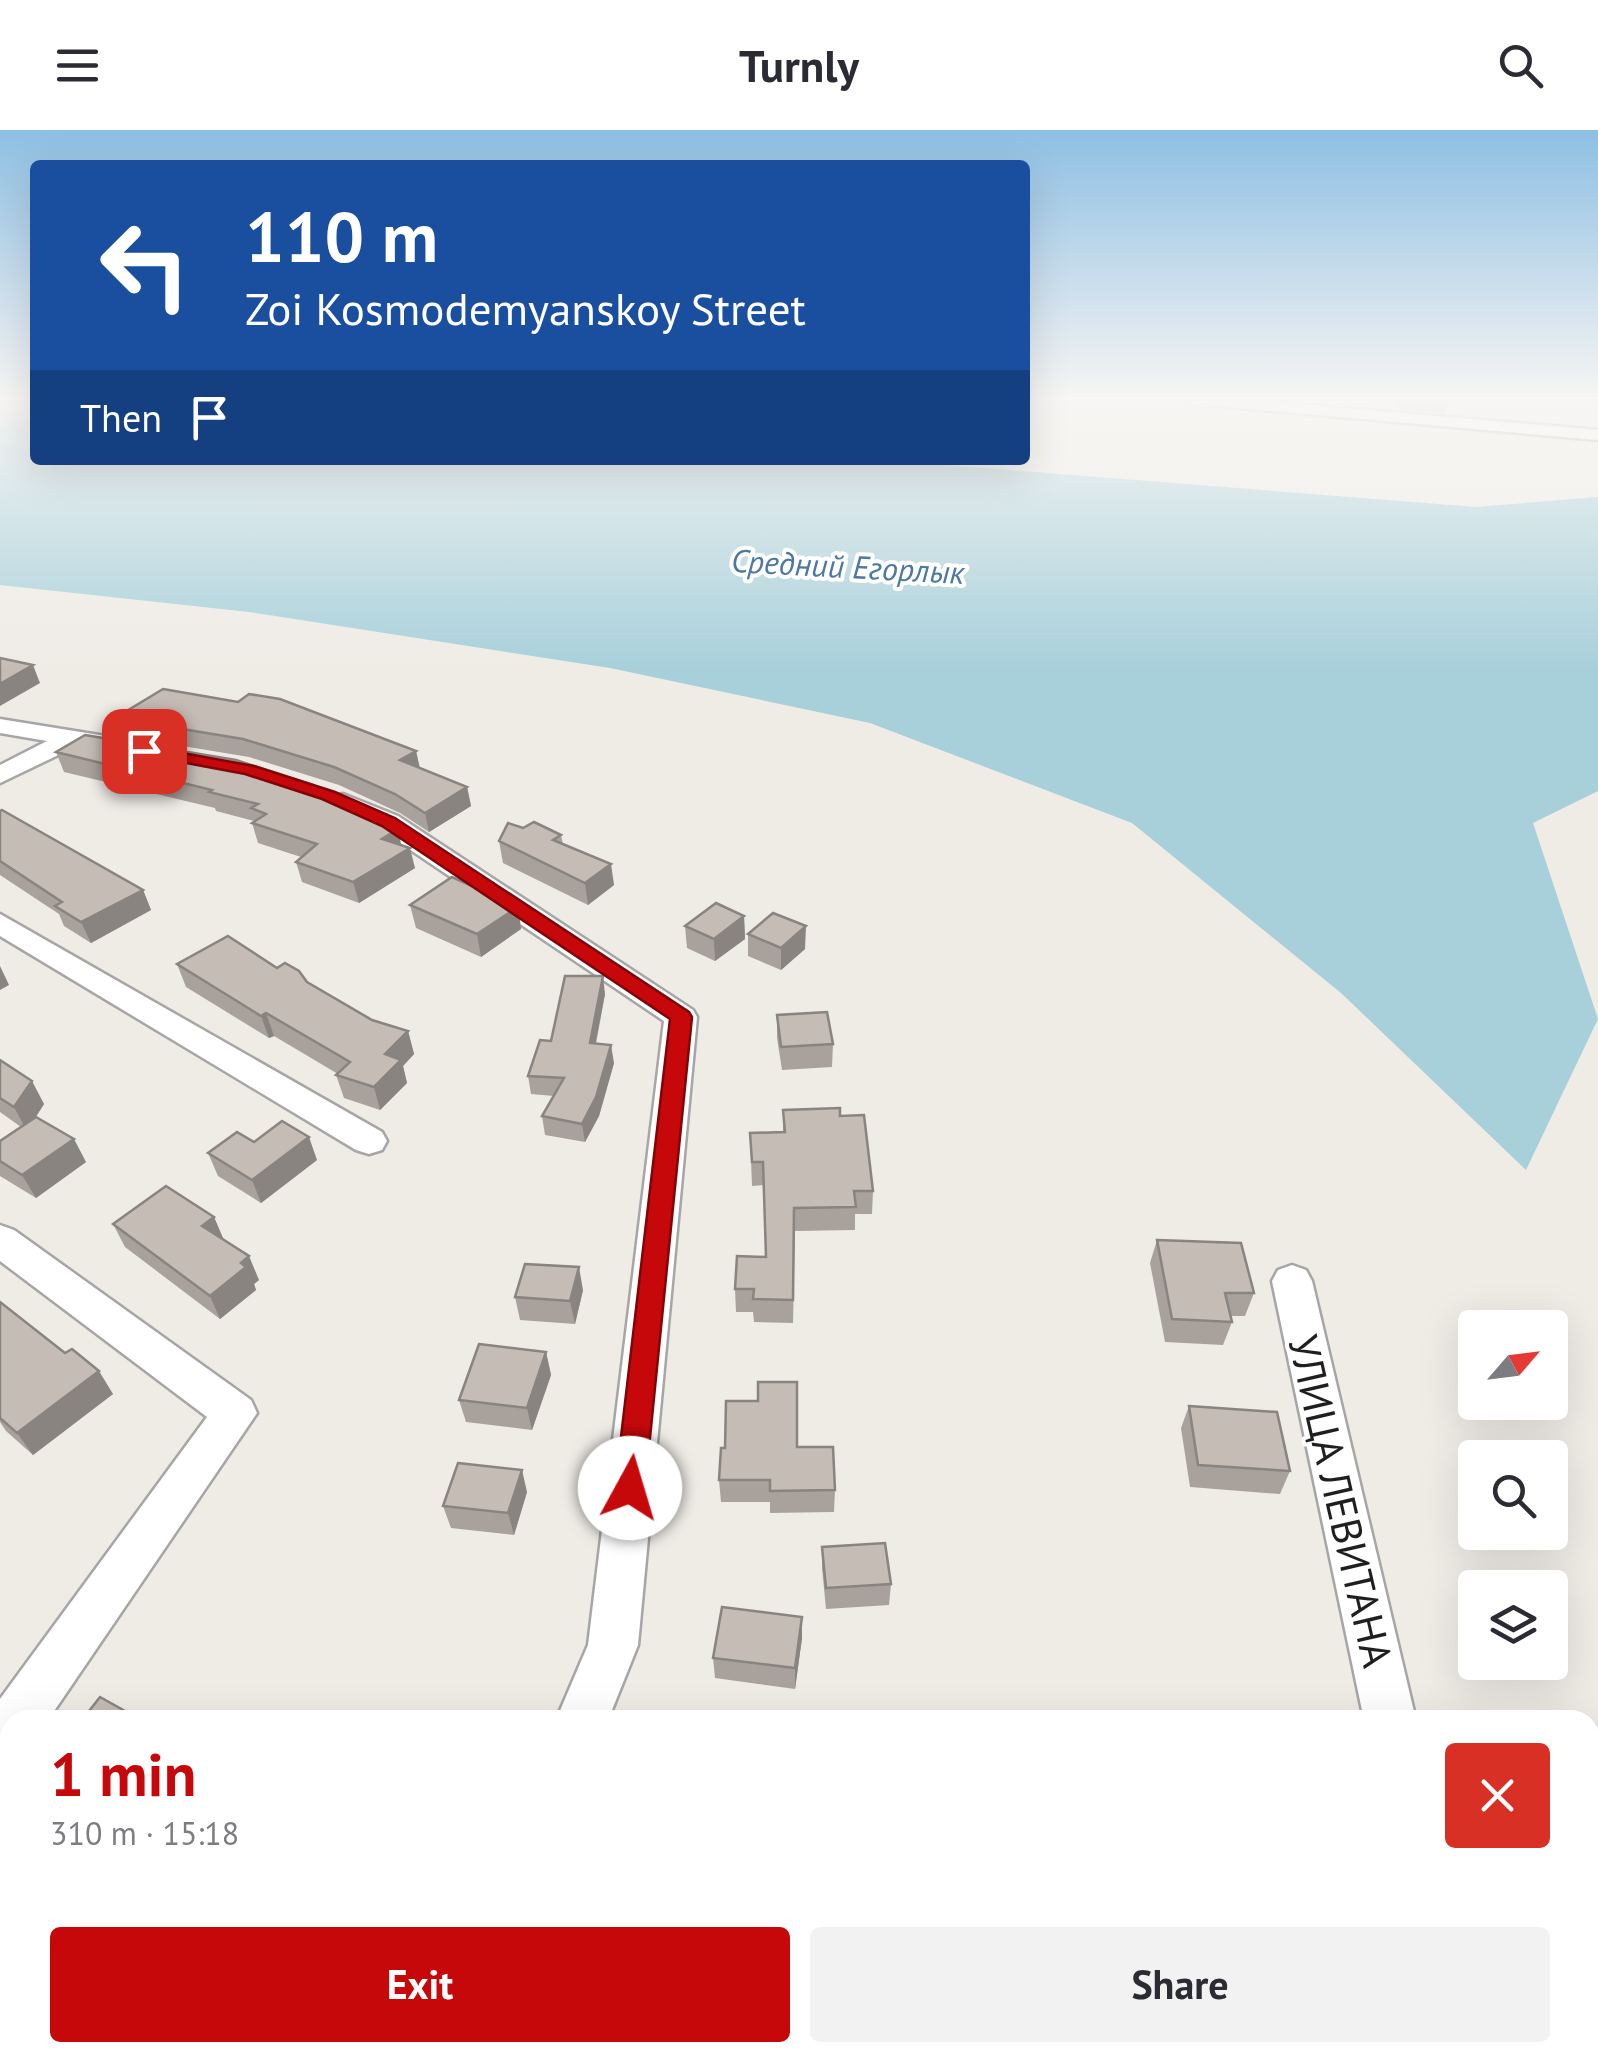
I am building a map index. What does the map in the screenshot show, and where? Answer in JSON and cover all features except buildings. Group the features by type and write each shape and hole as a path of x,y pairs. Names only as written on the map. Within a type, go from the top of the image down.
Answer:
{"street":[{"path":"0,726 152,752"},
{"path":"0,775 74,738"},
{"path":"312,790 388,822 681,1017 613,1645 586,1710"},
{"path":"0,923 370,1140"},
{"path":"0,1240 236,1413 24,1710"},
{"name":"УЛИЦА ЛЕВИТАНА","path":"1292,1282 1388,1710"}],"water":[{"name":"Средний Егорлык","path":"0,489 1251,489 1476,507 1598,497 1598,791 1533,823 1598,1019 1526,1170 1341,993 1132,823 870,723 610,668 249,612 0,585"}],"route":[{"path":"144,751 248,770 328,796 388,822 681,1017 630,1488"}]}
